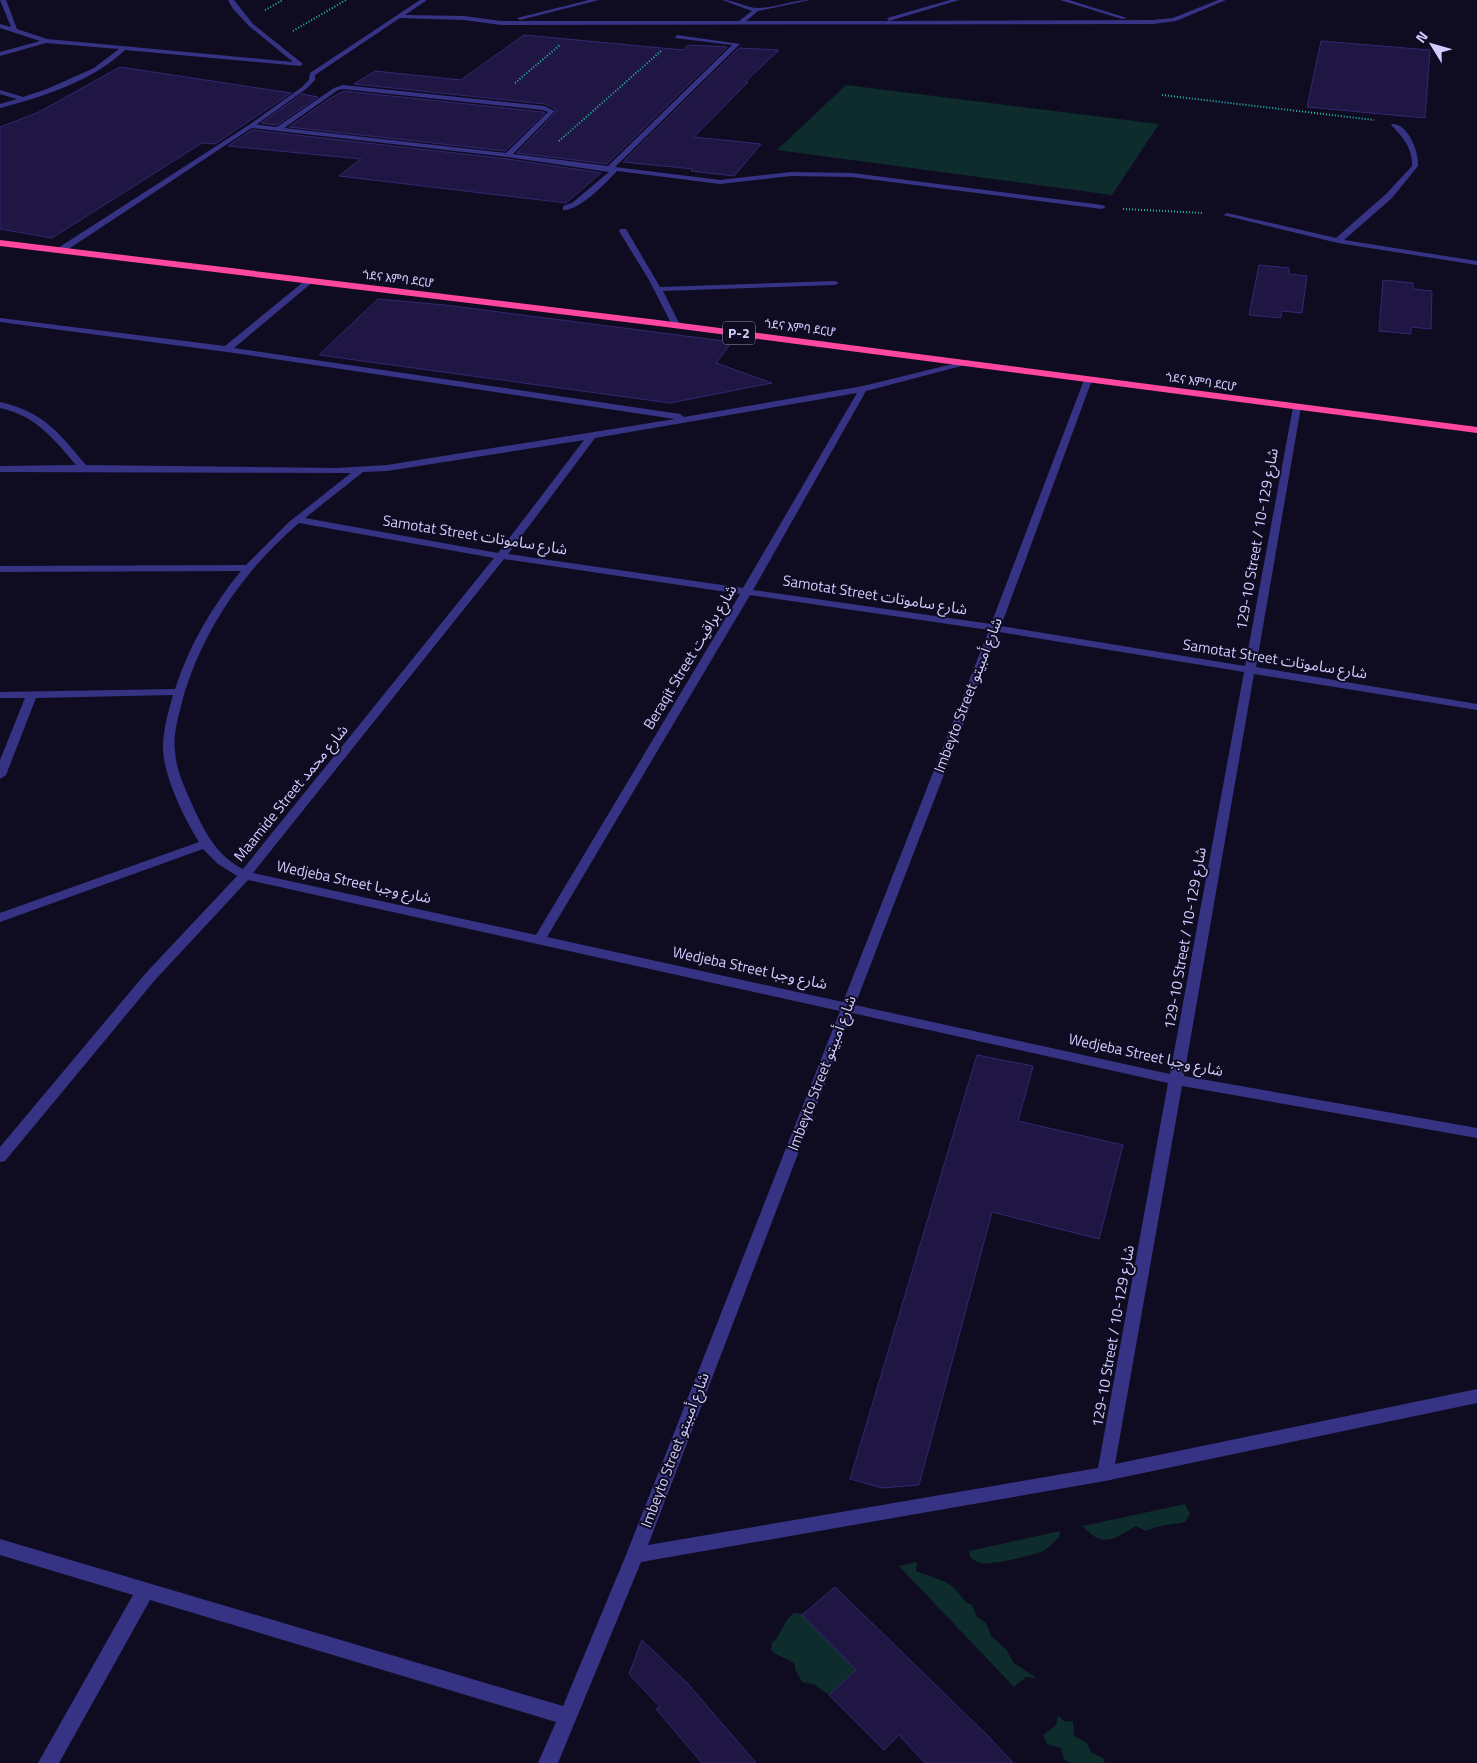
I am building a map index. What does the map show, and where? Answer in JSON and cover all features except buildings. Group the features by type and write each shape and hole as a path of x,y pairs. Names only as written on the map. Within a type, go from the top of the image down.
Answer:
{"highway":[{"name":"ጎደና እምባ ደርሆ","path":"0,243 676,325 1477,430"}],"street":[{"path":"3,0 6,14 15,30"},
{"path":"231,0 234,8 312,74"},
{"path":"312,74 401,17 424,0"},
{"path":"501,23 596,0"},
{"path":"725,0 756,10"},
{"path":"740,23 756,10 807,0"},
{"path":"875,24 956,0"},
{"path":"1063,0 1138,22"},
{"path":"401,17 464,18 501,23 875,24 1138,22 1174,20 1223,0"},
{"path":"0,26 46,41 300,64"},
{"path":"566,208 575,205 737,44 677,37"},
{"path":"0,54 46,41"},
{"path":"0,106 71,82 97,69 123,49"},
{"path":"61,250 251,126 304,88 312,80 312,74"},
{"path":"278,129 336,88 343,87 537,107 552,111 508,155"},
{"path":"0,92 24,99"},
{"path":"1338,241 1389,196 1415,166 1416,160 1412,150 1402,131 1394,125"},
{"path":"251,126 508,155 706,182 791,174 852,176 1102,207"},
{"path":"1227,215 1338,241 1477,263"},
{"path":"623,231 676,325"},
{"path":"228,350 310,281"},
{"path":"657,290 835,283"},
{"path":"0,320 228,350 693,419"},
{"path":"0,469 360,470 592,436 863,389 966,362"},
{"name":"Imbeyto Street شارع أمبيتو","path":"548,1763 635,1555 995,628 1088,380"},
{"name":"Beraqit Street شارع براقيت","path":"540,939 747,590 863,389"},
{"path":"0,405 20,410 39,418 83,468"},
{"name":"129-10 Street / شارع 129-10","path":"1105,1474 1297,407"},
{"name":"Maamide Street شارع محمد","path":"0,1157 150,977 245,875 501,556 592,436"},
{"name":"Wedjeba Street شارع وجبا","path":"360,470 298,520 247,568 214,615 193,654 178,692 170,729 169,750 173,774 205,844 215,857 228,868 245,875 848,1006 1176,1080 1477,1133"},
{"name":"Samotat Street شارع ساموتات","path":"298,520 501,556 747,590 995,628 1477,707"},
{"path":"0,569 247,568"},
{"path":"0,695 178,692"},
{"path":"0,775 32,694"},
{"path":"0,918 205,844"},
{"path":"635,1555 1105,1474 1477,1396"},
{"path":"0,1547 567,1716"},
{"path":"48,1763 145,1591"}],"path":[{"path":"273,42 346,0"},
{"path":"538,159 677,37"},
{"path":"1162,96 1333,114 1394,125"},
{"path":"1102,207 1227,215"}],"green space":[{"path":"846,85 1159,124 1112,195 777,150"},
{"path":"1185,1504 1190,1514 1185,1522 1160,1526 1146,1531 1136,1526 1109,1540 1097,1538 1083,1526"},
{"path":"1060,1531 1059,1538 1047,1549 1032,1555 985,1564 979,1563 970,1557 969,1551"},
{"path":"917,1562 916,1571 953,1587 965,1601 972,1605 977,1617 986,1623 992,1637 1006,1649 1014,1663 1037,1678 1026,1677 1014,1687 899,1566"},
{"path":"794,1613 811,1615 866,1661 843,1693 829,1695 813,1684 802,1682 795,1669 795,1664 771,1650 772,1643 787,1620"},
{"path":"1058,1716 1066,1722 1073,1721 1074,1736 1087,1743 1091,1752 1103,1758 1105,1763 1070,1763 1064,1759 1061,1748 1047,1744 1043,1735 1056,1725"}]}
